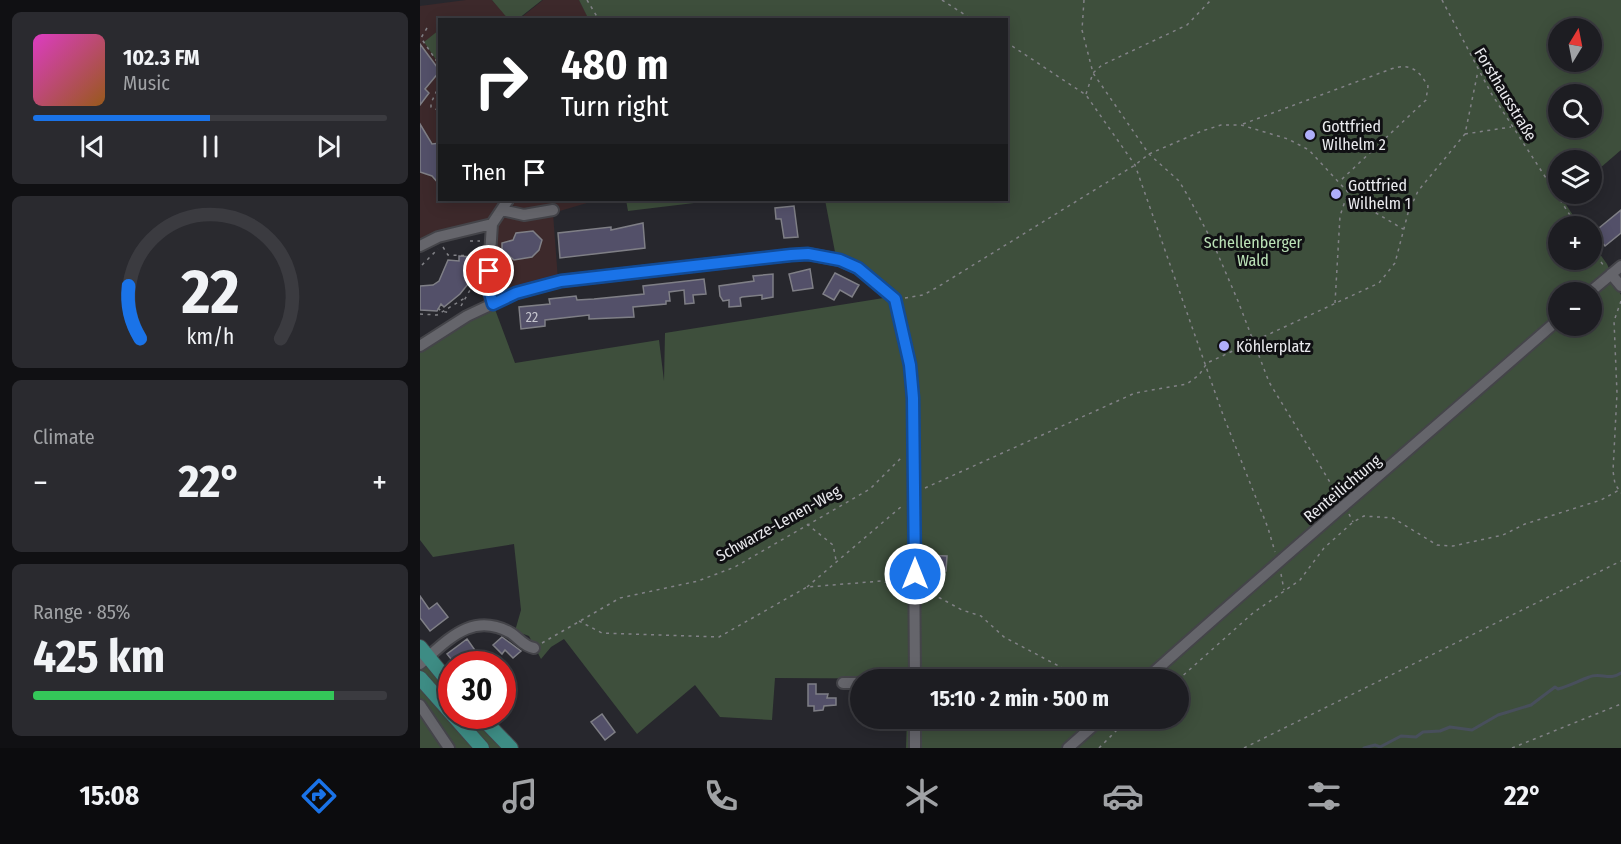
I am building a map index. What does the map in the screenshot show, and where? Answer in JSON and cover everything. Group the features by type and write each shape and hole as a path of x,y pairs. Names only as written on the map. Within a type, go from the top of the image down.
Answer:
{"main road":[{"path":"423,656 438,672"},
{"path":"420,678 482,748"},
{"path":"493,729 511,748"}],"street":[{"path":"493,304 488,286 492,224 507,201"},
{"path":"502,210 524,215 553,210"},
{"path":"420,246 438,237 492,224"},
{"path":"420,346 456,322 516,293 561,281 808,254 840,260 858,268 895,299 910,365 915,494 915,669"},
{"path":"1602,282 1621,266"},
{"path":"1611,274 1621,286"},
{"name":"Renteilichtung","path":"1157,669 1277,561 1345,507 1548,329"},
{"path":"423,656 473,625 500,628 513,634 528,647 534,648"},
{"path":"843,683 850,683"},
{"path":"420,705 448,748"},
{"path":"915,729 915,748"},
{"path":"1068,748 1090,729"}],"path":[{"path":"587,0 598,18"},
{"path":"942,0 970,18"},
{"path":"1084,0 1082,30 1093,73 1149,154 1179,182 1188,196 1213,243 1269,382 1353,522"},
{"path":"1086,95 1093,73 1102,65 1138,46 1187,25 1211,0"},
{"name":"Forsthausstraße","path":"1442,0 1478,71 1511,127 1570,216"},
{"path":"427,28 421,38 438,63"},
{"path":"1008,43 1086,95 1135,165 1207,363 1223,416 1268,528 1284,590"},
{"path":"1241,125 1391,69 1413,67 1428,86 1425,100 1340,182"},
{"path":"579,621 602,633 719,638 807,587 883,524 915,494 1135,393 1187,384 1199,375 1207,363 1379,283 1395,263 1403,229 1418,191 1465,134 1478,71"},
{"path":"438,88 430,104 438,110"},
{"path":"895,299 916,297 936,288 1135,165 1149,154 1221,125 1241,125 1299,144 1318,159 1348,192 1369,209 1403,229"},
{"path":"1465,134 1511,127"},
{"path":"1335,304 1340,216 1348,192"},
{"path":"438,308 441,311 458,314 474,283 483,240 460,241"},
{"path":"422,266 449,241"},
{"path":"443,246 448,255 481,256"},
{"path":"1602,263 1611,274"},
{"path":"420,314 437,315 466,298"},
{"path":"1621,301 1614,321 1617,393 1613,471 1621,493"},
{"name":"Schwarze-Lenen-Weg","path":"534,648 620,598 698,581 735,567 870,489 914,444"},
{"path":"1189,671 1242,622 1300,580 1324,548 1353,522 1364,516 1393,518 1437,545 1453,546 1503,535 1525,524 1600,500 1620,490"},
{"path":"807,524 833,545 836,561"},
{"path":"1244,748 1621,561"},
{"path":"807,587 882,581 915,593 940,598 962,610 981,616 1004,637 1064,669"},
{"path":"1512,748 1621,704"},
{"path":"1099,748 1118,729"}],"shaded area":[{"path":"466,0 492,0 508,18 438,18 438,201 594,201 553,213 558,280 482,308 491,235 484,231 445,237 420,253 420,6"},
{"path":"543,0 579,0 588,18 520,18"}],"green space":[{"path":"492,0 542,0 519,18 507,18"},
{"name":"Schellenberger Wald","path":"579,0 1621,0 1621,150 1602,166 1602,150 1548,150 1548,204 1566,204 1573,216 1548,216 1548,270 1602,270 1602,257 1621,295 1621,748 906,748 907,729 1189,729 1189,669 850,669 850,678 775,678 772,720 720,717 695,685 637,734 564,639 551,647 541,659 529,636 515,631 521,610 514,544 433,557 420,540 420,347 493,304 515,363 659,340 664,381 665,333 896,296 835,252 825,201 1008,201 1008,18 588,18"},
{"path":"438,31 438,63 424,42"},
{"path":"626,201 711,201 628,211"},
{"path":"427,666 438,678 438,694 420,673 421,667"},
{"path":"420,681 438,702 438,729 461,729 477,748 420,748"},
{"path":"470,729 486,729 505,748 489,748"}],"building":[{"path":"420,44 438,68 438,73 425,89 429,93 420,105"},
{"path":"420,124 432,144 438,143 438,183 432,176 420,172"},
{"path":"794,206 798,237 784,238 781,219 776,219 775,208"},
{"path":"1621,210 1621,233 1605,246 1602,242 1602,225"},
{"path":"643,223 645,248 560,258 558,233 611,227 611,230"},
{"path":"533,231 542,240 539,250 532,257 514,260 502,250 502,243 513,240 516,233"},
{"path":"459,256 472,257 474,271 468,284 444,307 441,304 437,311 420,310 420,286 433,285 439,281 448,260 459,261"},
{"path":"810,269 813,288 793,291 789,274"},
{"path":"835,273 859,285 852,297 840,290 834,300 823,294"},
{"path":"773,274 773,297 762,299 762,295 742,297 740,298 741,306 729,307 729,300 723,301 720,296 719,286 754,281 753,276"},
{"path":"704,279 706,294 693,295 694,303 685,304 684,290 669,292 670,301 666,301 666,304 633,307 634,317 589,319 589,315 545,320 545,326 521,329 519,307 550,304 549,299 576,296 577,300 644,294 643,286"},
{"path":"925,555 947,556 946,571 925,570"},
{"path":"420,596 429,609 437,603 448,617 430,631 420,618"},
{"path":"502,637 521,651 516,655 516,651 499,651 493,645"},
{"path":"467,639 476,651 451,651"},
{"path":"808,684 816,684 816,694 828,694 827,698 836,698 836,705 824,706 823,710 814,711 814,706 808,706"},
{"path":"602,714 615,732 605,740 591,722"}],"waterway":[{"path":"1364,748 1375,745 1380,747 1401,736 1416,737 1423,732 1440,731 1450,727 1472,730 1498,715 1531,705 1555,687 1558,689 1593,676 1613,676 1621,673"}],"place":[{"name":"Gottfried Wilhelm 2","path":"1310,135"},
{"name":"Gottfried Wilhelm 1","path":"1336,194"},
{"name":"Köhlerplatz","path":"1224,346"}],"route":[{"path":"489,271 489,295 493,304 516,293 561,281 791,255 826,256 858,268 895,299 910,365 913,398 915,574"}]}
